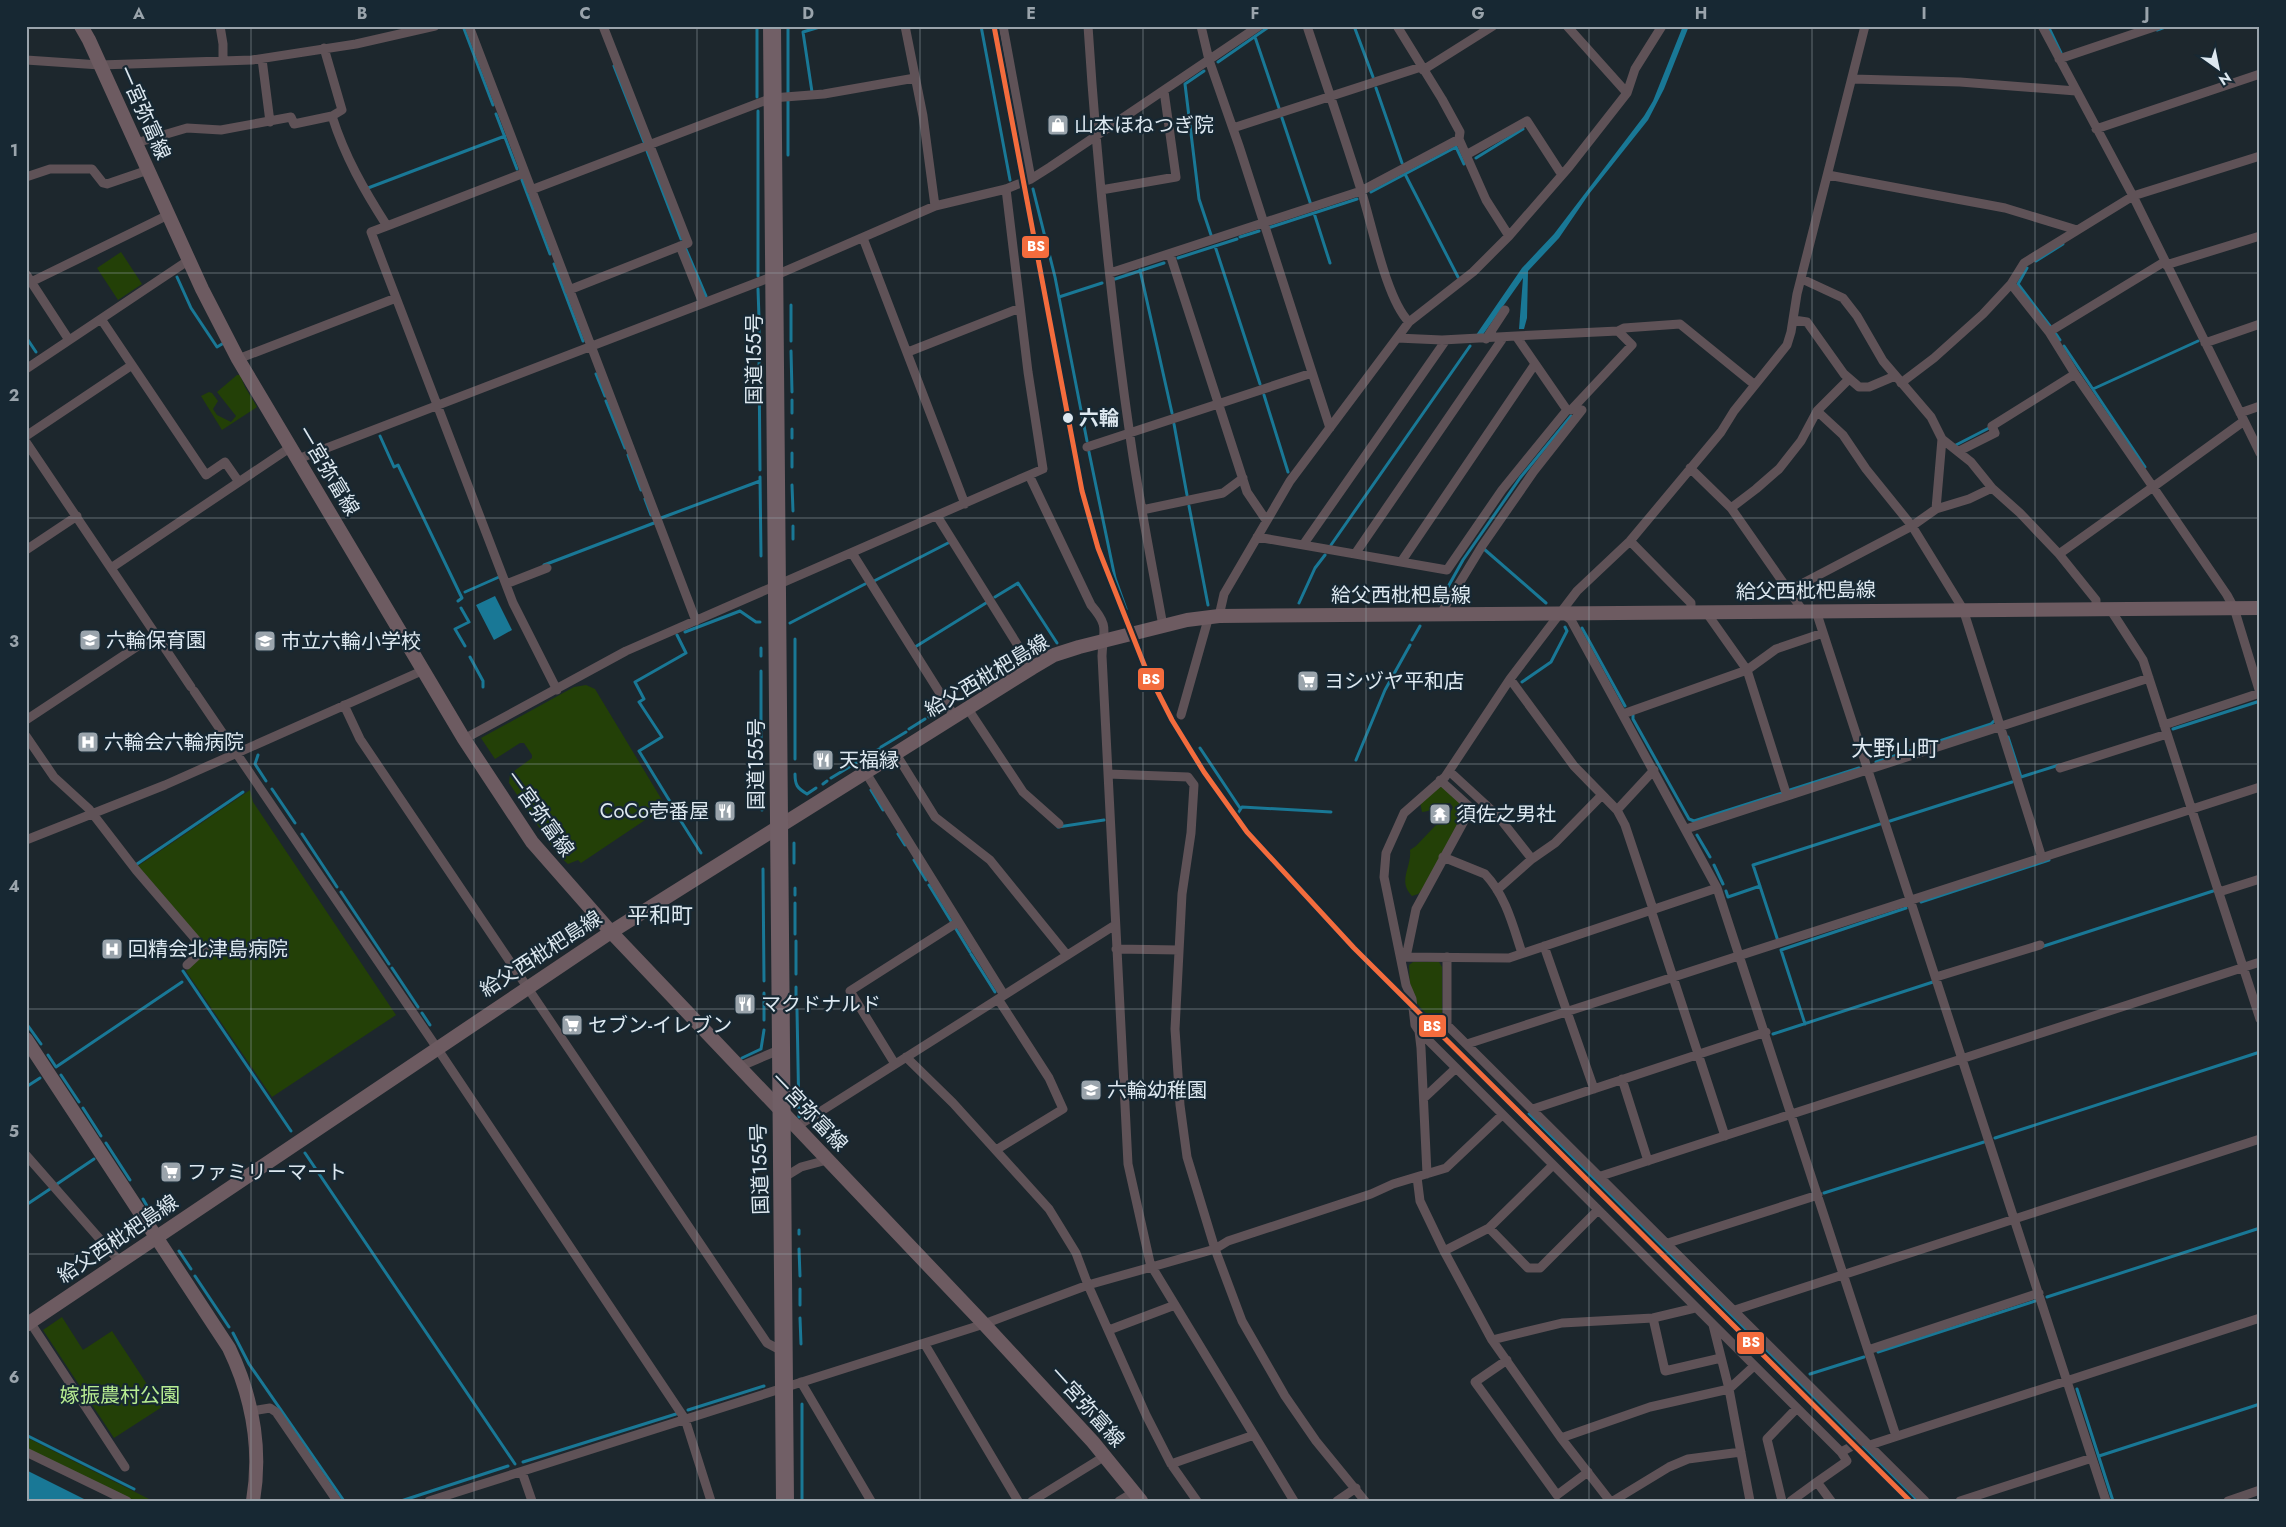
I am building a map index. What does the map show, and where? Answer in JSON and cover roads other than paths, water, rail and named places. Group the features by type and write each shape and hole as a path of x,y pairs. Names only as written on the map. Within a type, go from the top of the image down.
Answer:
{"highway":[{"name":"国道155号","path":"772,26 779,1050 783,1178 785,1501"}],"main road":[{"name":"一宮弥富線","path":"81,26 188,260 238,359 464,739 532,842 610,932 984,1324 1105,1456 1137,1496"},
{"name":"給父西枇杷島線","path":"28,1324 610,932 778,829 1054,655 1163,626 1214,616 2260,608"},
{"path":"26,1039 158,1237 229,1348 244,1384 252,1411 256,1443 253,1501"}],"street":[{"path":"220,26 223,60"},
{"path":"26,60 100,65 262,59 388,38 435,26"},
{"path":"468,26 696,621"},
{"path":"569,290 688,242 648,146 603,26"},
{"path":"905,26 923,116 935,206"},
{"path":"1003,26 1031,179"},
{"path":"1088,26 1095,137 1110,273 1130,432 1163,626"},
{"path":"1201,26 1209,60 1233,128 1330,428"},
{"path":"112,568 239,482 294,453 437,406 591,347 774,276 935,206 1006,189 1031,179 1259,26"},
{"path":"1307,26 1361,191 1390,290 1401,315 1409,322"},
{"path":"1398,26 1460,132 1459,140 1486,200 1509,236"},
{"path":"1233,128 1330,95 1422,68 1493,26"},
{"path":"1567,26 1627,93"},
{"path":"1181,715 1214,616 1224,594 1290,481 1409,322 1472,272 1509,236 1562,175 1627,93 1635,68 1662,26"},
{"path":"1791,1501 1847,1461 1841,1452 1418,1031 1414,1024 1412,999 1406,985 1404,957 1384,877 1386,853 1404,813 1449,771 1510,679 1577,591 1630,540 1721,432 1734,411 1787,345 1865,26"},
{"path":"2042,26 2133,196 2260,453"},
{"path":"2059,59 2157,26"},
{"path":"136,143 187,128 221,130 291,117 294,124 332,116 342,110 324,48"},
{"path":"262,59 270,122"},
{"path":"2096,129 2260,74"},
{"path":"531,190 772,98 824,94 915,78"},
{"path":"1853,79 1894,82 1960,82 2076,90"},
{"path":"1101,190 1176,178 1164,91"},
{"path":"332,116 341,146 387,226"},
{"path":"1466,155 1527,121 1562,175"},
{"path":"1110,273 1361,191 1459,140"},
{"path":"1794,320 1806,322 1849,379 1859,387 1869,387 1898,379 1934,358 1983,314 2011,284 2024,263 2133,196 2260,156"},
{"path":"26,177 50,168 92,169 103,183 107,184 148,170"},
{"path":"524,173 371,232 513,603 557,690"},
{"path":"1828,175 2004,208 2078,230"},
{"path":"464,739 626,651 777,587 1043,469 1020,308 1006,189"},
{"path":"70,340 28,278 168,215"},
{"path":"2049,332 2165,263 2260,236"},
{"path":"863,238 965,504"},
{"path":"680,246 703,303"},
{"path":"1170,254 1247,492 1266,520"},
{"path":"26,369 188,260"},
{"path":"1802,279 1843,298 1857,316 1883,360 1931,417 1942,439 1972,462 1992,488 2020,513 2059,554 2096,600 2096,609"},
{"path":"2011,284 2049,332 2075,374 2234,608 2260,693 2060,768"},
{"path":"238,359 396,298"},
{"path":"908,352 1020,308"},
{"path":"1486,338 1505,310"},
{"path":"101,319 206,475 225,462 239,482"},
{"path":"1397,338 1446,340 1503,338 1618,331 1624,328 1680,324 1755,385"},
{"path":"2205,343 2260,324"},
{"path":"1257,537 1447,570 1502,490 1569,410 1632,345 1618,331"},
{"path":"1516,336 1569,410"},
{"path":"1355,554 1503,338"},
{"path":"1303,545 1446,340"},
{"path":"1401,562 1535,364"},
{"path":"26,436 132,365"},
{"path":"1087,447 1312,373"},
{"path":"1960,451 1995,434 1992,426 2075,374"},
{"path":"1731,508 1779,469 1801,441 1817,411 1849,379"},
{"path":"2059,554 2153,487 2242,417 2260,406"},
{"path":"1440,615 1482,546 1534,472 1582,410 1569,410"},
{"path":"1817,411 1843,435 1866,469 1912,526 1963,609 2042,858"},
{"path":"1936,509 1942,439"},
{"path":"26,442 437,1048 684,1419 711,1501"},
{"path":"1690,468 1731,508 1790,590 1809,611 1823,633 2106,1501"},
{"path":"1029,475 1091,605 1101,617 1106,628 1103,641 1108,774 1128,1164 1152,1267 1294,1501"},
{"path":"1142,510 1223,493 1243,478"},
{"path":"1790,590 1912,526 1936,509 1969,499 1992,488"},
{"path":"26,550 77,516"},
{"path":"937,516 1032,668"},
{"path":"1630,540 1691,603 1691,612"},
{"path":"852,553 955,717"},
{"path":"506,584 547,568"},
{"path":"2110,609 2143,660 2260,1019"},
{"path":"1562,612 1571,620 1718,888 1896,1436"},
{"path":"1706,612 1747,670 1787,796"},
{"path":"1623,714 1747,670 1776,649 1823,633"},
{"path":"26,720 156,634"},
{"path":"26,840 165,785 235,752 424,670"},
{"path":"1686,829 2149,678"},
{"path":"1510,679 1574,766 1617,810 1625,825 1672,978 1724,1136"},
{"path":"344,704 360,739 766,1343 784,1352"},
{"path":"968,709 1023,792 1059,824"},
{"path":"26,736 54,777 90,809 91,813 204,949 187,965"},
{"path":"896,754 935,817 990,860 1067,955"},
{"path":"1617,810 1654,770"},
{"path":"1449,771 1498,816 1532,859"},
{"path":"866,773 958,922 1049,1078 1063,1109 996,1150"},
{"path":"1108,774 1188,777 1194,785 1191,833 1182,894 1175,1029 1180,1105 1187,1157 1215,1249 1242,1321 1264,1360 1316,1441 1365,1501"},
{"path":"1404,957 1416,909 1470,808 1440,780"},
{"path":"1467,1044 2260,787"},
{"path":"1497,890 1532,859 1555,843 1602,796"},
{"path":"1443,857 1485,874 1504,901 1522,953"},
{"path":"2219,892 2260,879"},
{"path":"1404,957 1508,958 1718,888"},
{"path":"895,1064 850,991 958,922"},
{"path":"796,1127 1115,925"},
{"path":"1936,977 2040,945"},
{"path":"1544,946 1594,1089"},
{"path":"1116,949 1179,950"},
{"path":"1447,957 1447,1025 1926,1501"},
{"path":"1601,1176 2260,962"},
{"path":"1418,1031 1428,1174"},
{"path":"1533,1109 1766,1032"},
{"path":"739,1067 779,1050"},
{"path":"906,1057 953,1103 1049,1209 1076,1253 1088,1285 1146,1415 1171,1464 1197,1501"},
{"path":"1424,1098 1456,1068"},
{"path":"1622,1079 1648,1161"},
{"path":"429,1501 984,1324 1088,1285 1215,1249 1228,1241 1446,1168 1502,1115"},
{"path":"1735,1310 2260,1139"},
{"path":"26,1155 120,1262"},
{"path":"783,1178 801,1167 827,1160"},
{"path":"1444,1251 1489,1228 1553,1165"},
{"path":"1417,1177 1420,1201 1502,1363 1561,1438 1584,1475 1611,1501 1668,1467 1688,1458 1741,1452"},
{"path":"1668,1244 1818,1195"},
{"path":"1489,1228 1528,1268 1540,1268 1598,1210"},
{"path":"1868,1350 2039,1293"},
{"path":"1109,1330 1175,1305"},
{"path":"1492,1340 1562,1323 1653,1318 1695,1308"},
{"path":"1653,1318 1665,1371 1721,1358"},
{"path":"1841,1452 1867,1442 1896,1436 2260,1318"},
{"path":"28,1324 125,1466"},
{"path":"1713,1325 1729,1389 1750,1501"},
{"path":"924,1343 1018,1501"},
{"path":"1502,1363 1475,1382 1558,1494 1584,1475"},
{"path":"1561,1438 1650,1407 1729,1389 1754,1366"},
{"path":"801,1382 870,1501"},
{"path":"252,1411 270,1408 276,1412 337,1501"},
{"path":"1782,1501 1767,1439 1797,1408"},
{"path":"1171,1464 1254,1435"},
{"path":"26,1452 127,1501"},
{"path":"1032,1501 1105,1456"},
{"path":"1960,1501 2092,1458"},
{"path":"522,1472 532,1501"},
{"path":"1817,1482 1831,1501"},
{"path":"1337,1501 1356,1488"},
{"path":"2228,1501 2260,1490"},
{"path":"1119,1501 1137,1496"}],"water":[{"path":"1683,26 1689,26 1664,89 1648,120 1589,194 1559,238 1528,271 1527,318 1524,329 1519,329 1523,278 1482,336 1476,335 1522,268 1554,234 1644,116 1653,101"},
{"path":"495,596 512,630 494,640 476,605"},
{"path":"26,1470 88,1501 26,1501"}],"waterway":[{"path":"463,26 493,105"},
{"path":"757,26 757,97"},
{"path":"788,26 788,93"},
{"path":"812,92 803,32 823,26"},
{"path":"981,26 1010,180"},
{"path":"1218,62 1270,26"},
{"path":"1354,26 1373,77"},
{"path":"2048,26 2061,53"},
{"path":"2157,30 2168,26"},
{"path":"1255,37 1279,108"},
{"path":"614,66 644,142"},
{"path":"1204,71 1185,84 1199,199 1211,235"},
{"path":"1376,88 1402,163"},
{"path":"788,100 788,155"},
{"path":"758,111 758,276"},
{"path":"496,114 517,169"},
{"path":"1282,118 1311,205"},
{"path":"1476,158 1523,129"},
{"path":"368,188 505,136"},
{"path":"1371,192 1456,147 1464,164"},
{"path":"647,151 681,239"},
{"path":"1405,174 1458,277"},
{"path":"522,180 550,254"},
{"path":"1033,189 1055,277 1087,441"},
{"path":"1268,228 1357,199"},
{"path":"1314,213 1330,263"},
{"path":"1240,237 1259,231"},
{"path":"1178,258 1237,239"},
{"path":"2036,261 2063,244"},
{"path":"1215,246 1260,384"},
{"path":"685,247 706,296"},
{"path":"1115,279 1164,263"},
{"path":"554,264 583,341"},
{"path":"2027,268 2018,284 2050,326"},
{"path":"1140,270 1172,413"},
{"path":"177,277 191,308 217,347 222,344"},
{"path":"1059,297 1102,283"},
{"path":"758,289 759,318"},
{"path":"791,305 791,341"},
{"path":"759,330 759,348"},
{"path":"2056,334 2060,340"},
{"path":"26,337 36,352"},
{"path":"2093,389 2198,341"},
{"path":"1331,545 1470,346"},
{"path":"2064,346 2145,467"},
{"path":"791,351 792,392"},
{"path":"759,358 760,470"},
{"path":"596,374 605,396"},
{"path":"1264,395 1288,472"},
{"path":"792,400 792,413"},
{"path":"606,401 625,448"},
{"path":"1439,603 1463,560 1520,478 1571,416"},
{"path":"1174,424 1187,495"},
{"path":"1954,446 1989,428"},
{"path":"792,429 792,438"},
{"path":"380,436 394,467 398,465 462,598 458,601"},
{"path":"1089,452 1115,578 1126,609"},
{"path":"792,453 792,467"},
{"path":"628,455 641,490"},
{"path":"760,477 761,556"},
{"path":"661,518 760,481"},
{"path":"792,485 793,511"},
{"path":"645,499 651,515"},
{"path":"1189,506 1208,605"},
{"path":"544,565 654,523"},
{"path":"793,526 793,539"},
{"path":"874,581 948,543"},
{"path":"1484,549 1546,603"},
{"path":"1299,603 1315,568 1325,555"},
{"path":"465,592 499,577"},
{"path":"995,597 1018,583 1057,643"},
{"path":"790,623 865,584"},
{"path":"915,647 986,603"},
{"path":"461,608 469,622 455,629 465,646"},
{"path":"685,632 740,611 756,622 760,622"},
{"path":"1412,640 1420,626"},
{"path":"1522,682 1551,662 1567,631 1565,627"},
{"path":"1582,628 1625,706"},
{"path":"674,808 639,751 662,737 639,702 644,699 635,682 686,653 677,635"},
{"path":"795,639 795,759"},
{"path":"1356,760 1385,690 1410,645"},
{"path":"761,648 761,656"},
{"path":"470,657 483,681 483,687"},
{"path":"761,671 761,748"},
{"path":"952,702 958,699"},
{"path":"2173,729 2260,701"},
{"path":"929,717 944,708"},
{"path":"1633,715 1633,719 1689,819 1694,821 1782,793"},
{"path":"909,729 925,719"},
{"path":"1876,762 1991,724 1994,721"},
{"path":"881,747 906,732"},
{"path":"2008,737 2021,777 2059,765"},
{"path":"1200,748 1240,808"},
{"path":"831,778 879,749"},
{"path":"258,755 255,764 266,781"},
{"path":"1790,790 1859,768"},
{"path":"761,773 762,787"},
{"path":"795,774 797,786 804,792 807,794 816,788"},
{"path":"823,784 827,781"},
{"path":"1890,821 2012,782"},
{"path":"272,789 295,823"},
{"path":"871,790 883,810"},
{"path":"137,864 243,792"},
{"path":"762,798 762,810"},
{"path":"1238,813 1242,807 1331,812"},
{"path":"679,818 701,853"},
{"path":"1058,827 1104,820"},
{"path":"1778,941 1753,865 1880,824"},
{"path":"302,834 337,887"},
{"path":"898,834 905,845"},
{"path":"1697,835 1710,857"},
{"path":"794,843 794,863"},
{"path":"914,860 926,880"},
{"path":"1921,902 2049,860"},
{"path":"1714,865 1723,884"},
{"path":"763,869 764,981"},
{"path":"929,885 951,921"},
{"path":"1726,891 1728,897 1760,886"},
{"path":"795,888 795,895"},
{"path":"2041,947 2213,891"},
{"path":"341,892 389,964"},
{"path":"795,903 795,934"},
{"path":"1805,1024 1781,950 1906,908"},
{"path":"956,929 970,952"},
{"path":"796,941 796,974"},
{"path":"971,954 995,992"},
{"path":"392,968 418,1007"},
{"path":"183,971 291,1131"},
{"path":"48,1055 56,1067 182,982"},
{"path":"1773,1034 1933,982"},
{"path":"796,987 796,1001"},
{"path":"764,993 764,1020"},
{"path":"797,1010 799,1117"},
{"path":"422,1013 430,1025"},
{"path":"26,1023 41,1044"},
{"path":"742,1058 761,1049 764,1030"},
{"path":"1995,1138 2260,1052"},
{"path":"61,1075 79,1102"},
{"path":"26,1087 40,1078"},
{"path":"83,1108 101,1136"},
{"path":"1529,1114 1856,1440"},
{"path":"1824,1193 1984,1142"},
{"path":"106,1143 130,1180"},
{"path":"305,1153 515,1464"},
{"path":"57,1184 94,1159"},
{"path":"26,1205 50,1189"},
{"path":"143,1199 151,1213"},
{"path":"2047,1297 2260,1228"},
{"path":"799,1249 800,1276"},
{"path":"179,1251 191,1269"},
{"path":"195,1276 229,1327"},
{"path":"800,1289 800,1305"},
{"path":"1878,1352 2035,1301"},
{"path":"800,1318 801,1344"},
{"path":"233,1333 249,1364 344,1501"},
{"path":"1810,1374 1864,1357"},
{"path":"688,1410 764,1386"},
{"path":"2077,1389 2113,1501"},
{"path":"802,1404 802,1501"},
{"path":"2099,1456 2260,1404"},
{"path":"523,1462 676,1414"},
{"path":"26,1435 134,1489"},
{"path":"1863,1446 1917,1501"},
{"path":"401,1501 508,1466"}],"place":[{"name":"山本ほねつぎ院","path":"1058,125"},
{"name":"六輪","path":"1068,418"},
{"name":"六輪保育園","path":"90,640"},
{"name":"市立六輪小学校","path":"265,641"},
{"name":"ヨシヅヤ平和店","path":"1308,681"},
{"name":"六輪会六輪病院","path":"88,742"},
{"name":"天福縁","path":"823,760"},
{"name":"CoCo壱番屋","path":"725,811"},
{"name":"須佐之男社","path":"1440,814"},
{"name":"回精会北津島病院","path":"112,949"},
{"name":"マクドナルド","path":"745,1004"},
{"name":"セブン-イレブン","path":"572,1025"},
{"name":"六輪幼稚園","path":"1091,1090"},
{"name":"ファミリーマート","path":"171,1172"}],"district":[{"name":"大野山町","path":"1895,748"},
{"name":"平和町","path":"660,915"}],"park label":[{"name":"嫁振農村公園","path":"120,1395"}]}
